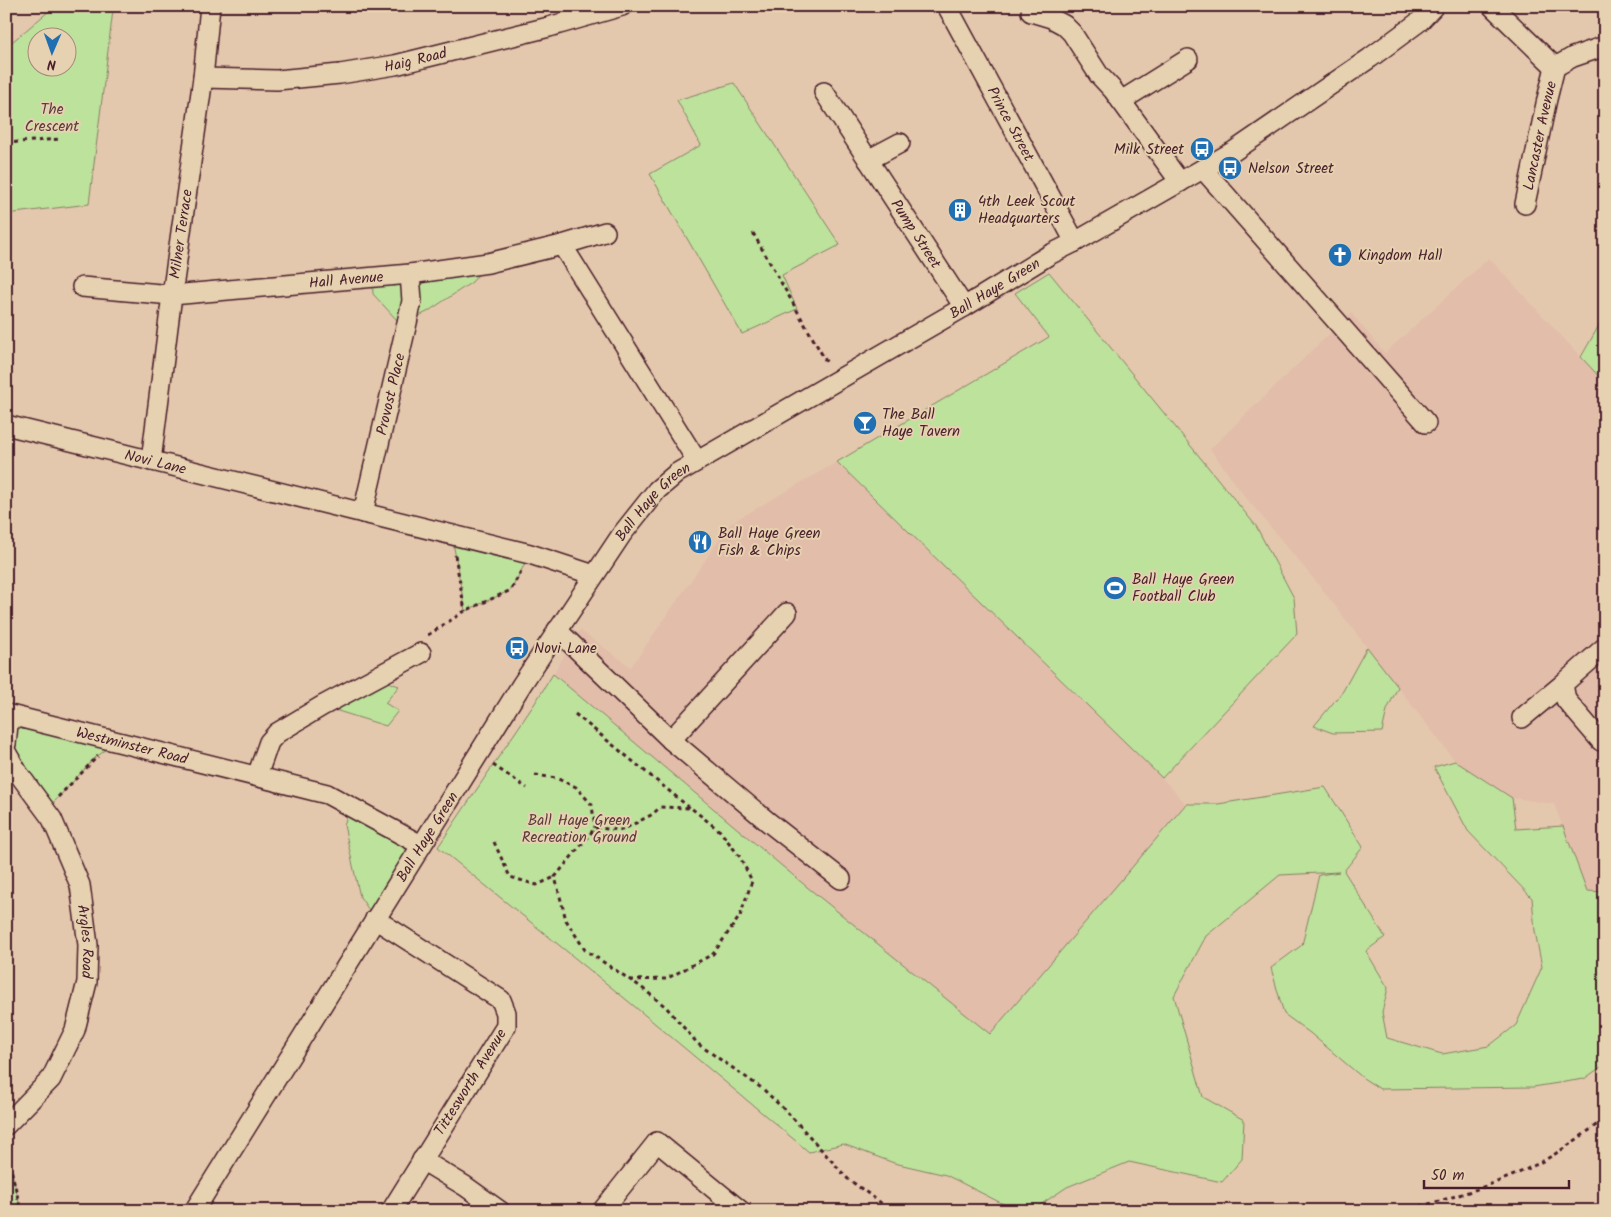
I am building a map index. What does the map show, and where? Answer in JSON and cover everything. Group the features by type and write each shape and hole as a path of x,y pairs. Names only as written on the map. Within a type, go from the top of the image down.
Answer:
{"street":[{"name":"Milner Terrace","path":"151,462 172,295 203,78 210,6"},
{"name":"Haig Road","path":"203,78 277,80 340,74 395,65 549,27 622,6"},
{"name":"Prince Street","path":"947,6 1075,242"},
{"name":"Ball Haye Green","path":"194,1211 557,630 622,534 657,490 678,473 698,461 964,307 1049,255 1234,151 1420,22 1434,6"},
{"name":"Lancaster Avenue","path":"1492,6 1555,66"},
{"path":"1031,12 1051,18 1072,33 1099,74 1180,182"},
{"name":"Lancaster Avenue","path":"1525,204 1555,66 1573,56 1605,46"},
{"path":"1117,96 1188,59"},
{"name":"Pump Street","path":"824,92 964,307"},
{"path":"868,160 900,143"},
{"path":"1203,169 1426,423"},
{"name":"Hall Avenue","path":"82,286 172,295 410,274 488,263 562,246 605,232"},
{"path":"562,246 698,461"},
{"name":"Provost Place","path":"363,513 412,301 410,274"},
{"name":"Novi Lane","path":"6,425 530,554 594,574"},
{"path":"671,740 787,613"},
{"path":"557,630 671,740 767,821 841,878"},
{"path":"1522,718 1605,647"},
{"path":"257,776 269,742 277,734 322,706 421,654"},
{"path":"1563,684 1566,700 1602,741 1605,742"},
{"path":"6,744 7,714"},
{"name":"Westminster Road","path":"7,714 327,794 421,845"},
{"name":"Argles Road","path":"6,752 18,773 52,819 80,885 88,945 88,982 76,1030 51,1079 6,1125"},
{"name":"Tittesworth Avenue","path":"375,919 501,1000 506,1014 506,1026 391,1211"},
{"path":"602,1211 657,1142 740,1211"},
{"path":"422,1160 465,1186 500,1211"}],"path":[{"path":"6,143 60,139"},
{"path":"753,233 837,380"},
{"path":"452,536 465,611"},
{"path":"421,654 424,638 465,611 511,590 530,554"},
{"path":"575,714 720,831 740,857 752,881 740,916 713,954 666,979 630,980"},
{"path":"44,809 55,801 95,758 116,742"},
{"path":"478,754 527,788"},
{"path":"494,842 510,877 537,885 555,877 596,828 592,805 576,786 556,778 535,775"},
{"path":"596,828 622,830 653,814 660,807 691,808"},
{"path":"555,877 566,920 585,950 641,987 666,1007 698,1044 763,1089 791,1116 848,1179 892,1211"},
{"path":"1404,1211 1474,1190 1517,1174 1554,1154 1605,1118"},
{"path":"6,1148 21,1211"}],"shaded area":[{"path":"1489,258 1605,383 1604,893 1587,891 1554,804 1512,798 1455,761 1322,589 1243,494 1210,449 1351,313 1385,353"},
{"path":"837,462 1162,778 1186,804 990,1035 807,887 553,674 580,630 631,667 731,523"}],"green space":[{"name":"The Crescent","path":"55,6 95,6 113,10 89,204 6,214 6,47 28,29 28,78 78,78 78,28 29,28"},
{"path":"734,83 840,245 782,275 797,309 742,334 650,174 701,145 677,100"},
{"path":"488,263 472,282 427,312 407,322 397,320 373,294 372,278"},
{"name":"Ball Haye Green Football Club","path":"1049,272 1256,526 1294,598 1297,634 1162,778 837,462 1049,337 1015,293"},
{"path":"1605,315 1605,383 1581,357"},
{"path":"452,536 530,554 511,590 465,611"},
{"path":"1367,647 1398,687 1387,710 1382,732 1333,733 1314,726 1343,691"},
{"path":"383,674 390,683 399,686 385,703 398,711 386,726 322,706"},
{"name":"Ball Haye Green Recreation Ground","path":"553,674 807,887 990,1034 1186,804 1218,804 1325,787 1363,847 1344,871 1385,937 1366,951 1388,988 1382,1012 1387,1038 1442,1054 1489,1046 1516,1025 1542,967 1535,931 1532,898 1468,831 1434,767 1455,761 1512,798 1516,829 1563,826 1587,891 1605,892 1605,1064 1584,1079 1533,1087 1380,1089 1363,1078 1310,1033 1284,1014 1271,968 1302,945 1319,875 1339,872 1280,875 1206,936 1174,996 1203,1097 1244,1120 1242,1159 1222,1182 1129,1162 1067,1187 1031,1211 1017,1211 946,1175 894,1163 843,1144 809,1152 628,1001 438,847"},
{"path":"9,715 116,742 95,758 55,801 44,809 6,744"},
{"path":"350,807 421,845 375,919 360,897 344,825"},
{"path":"6,1148 21,1211 6,1211"}],"place":[{"name":"Milk Street","path":"1202,149"},
{"name":"Nelson Street","path":"1230,168"},
{"name":"4th Leek Scout Headquarters","path":"960,210"},
{"name":"Kingdom Hall","path":"1340,255"},
{"name":"The Ball Haye Tavern","path":"865,423"},
{"name":"Ball Haye Green Fish & Chips","path":"700,542"},
{"name":"Ball Haye Green Football Club","path":"1115,588"},
{"name":"Novi Lane","path":"517,648"}]}
